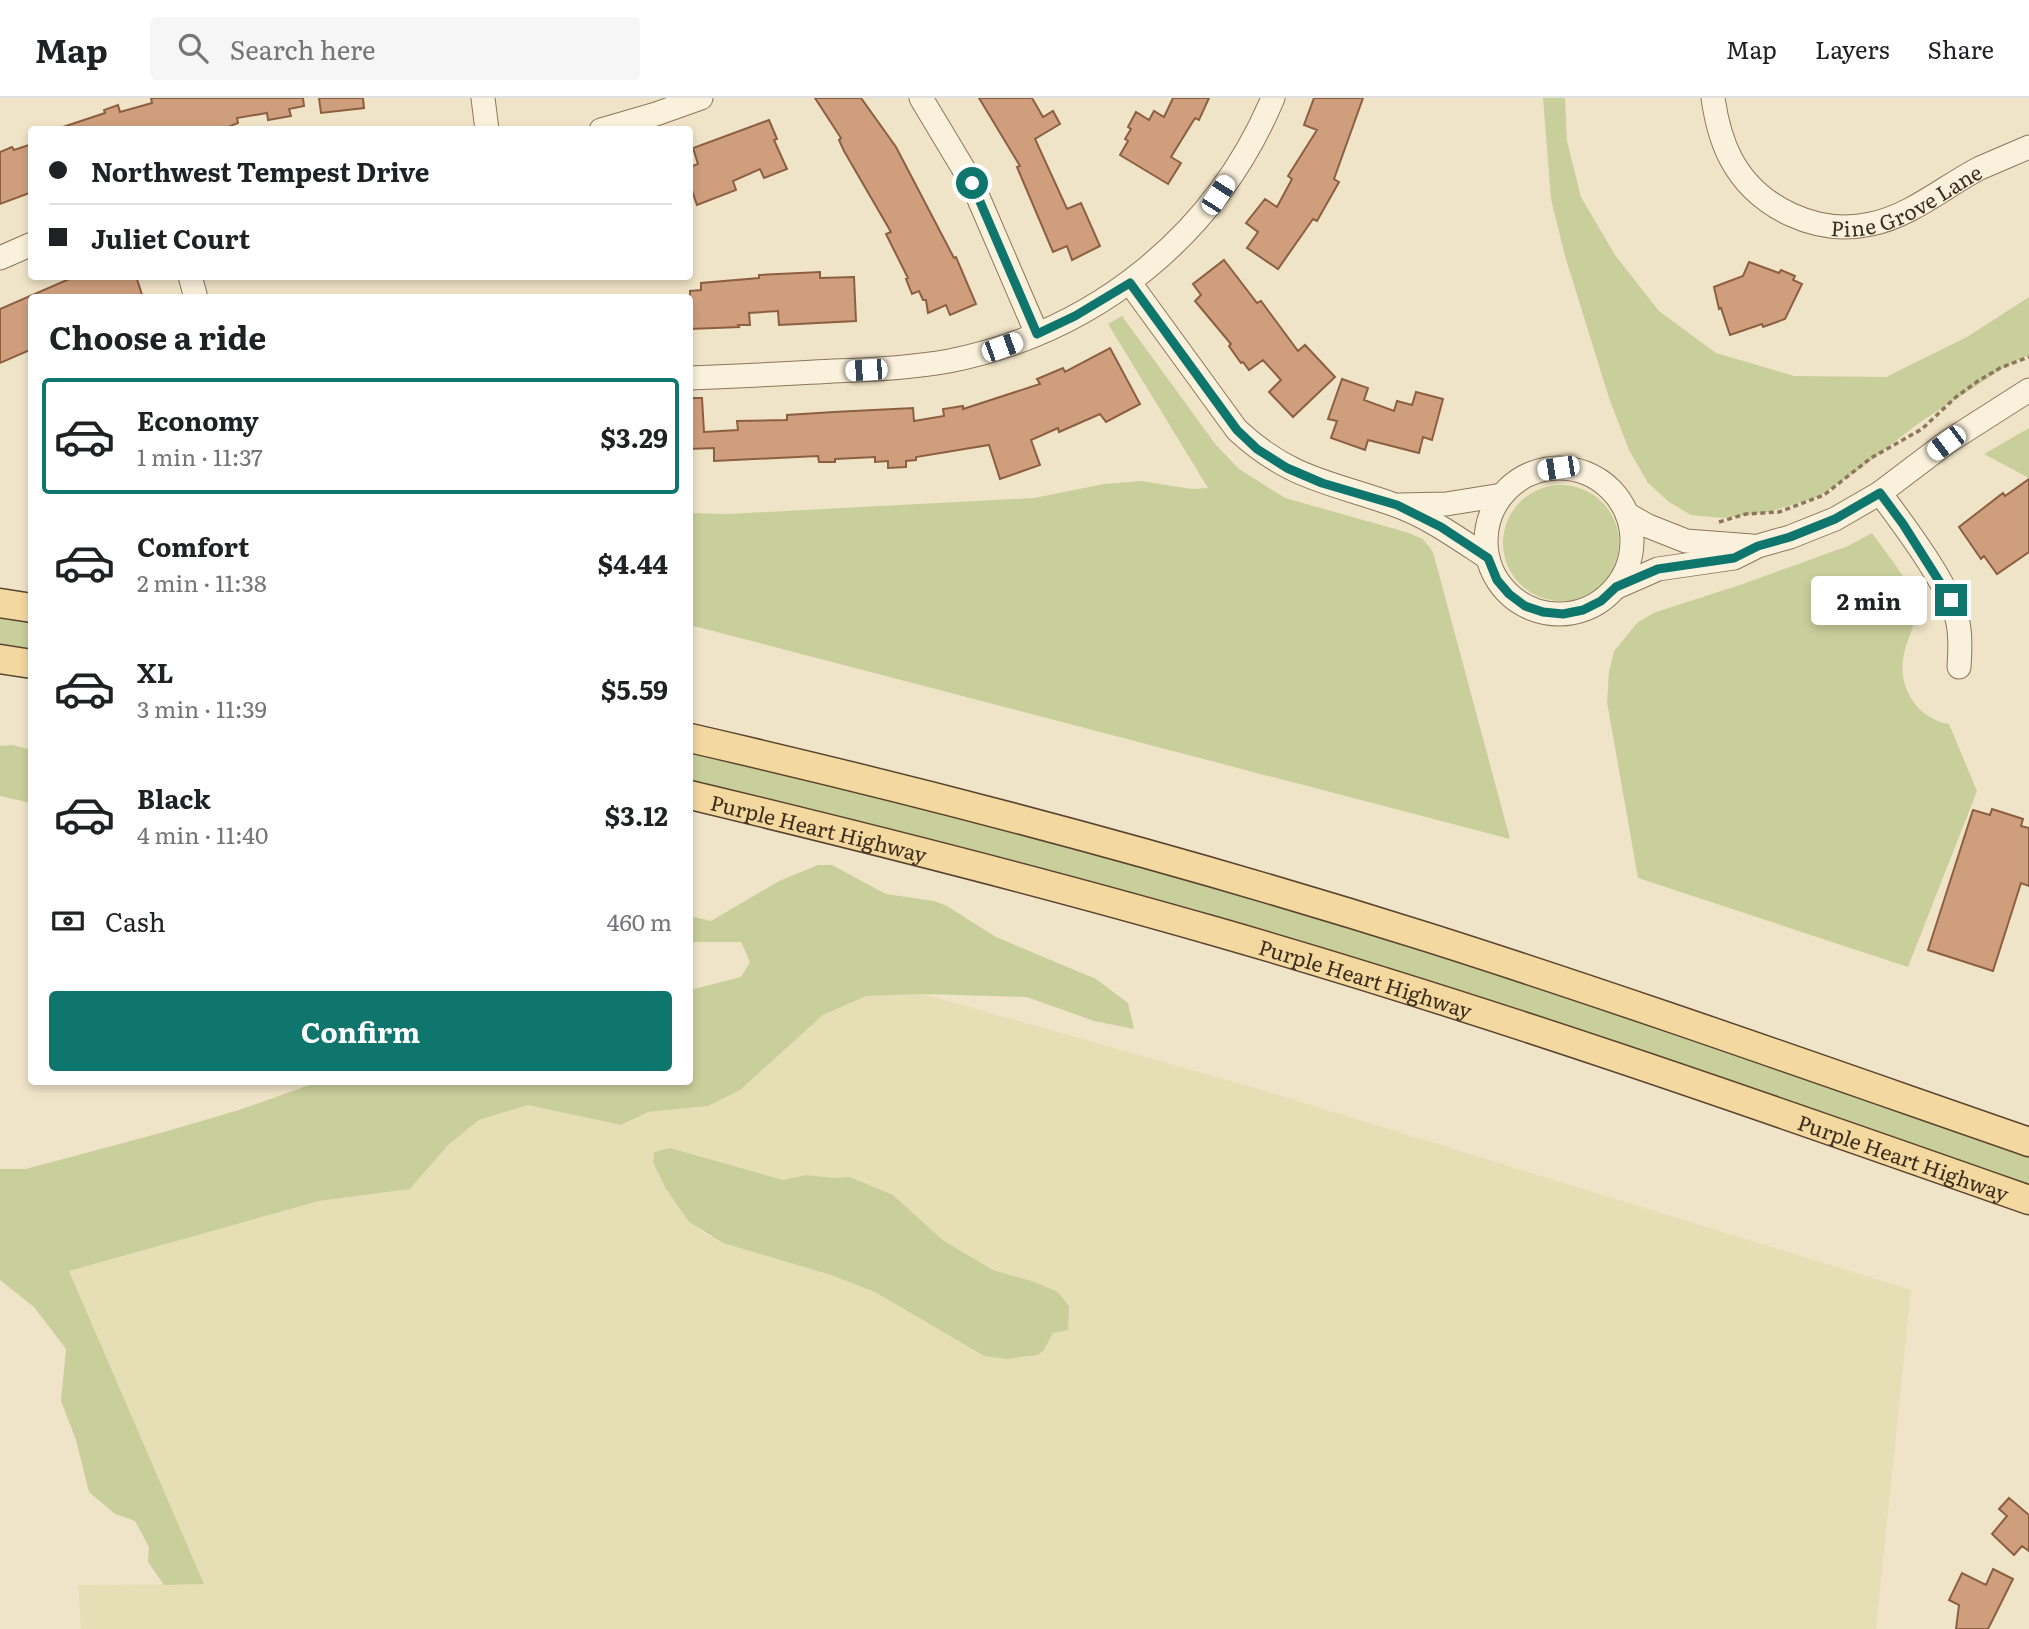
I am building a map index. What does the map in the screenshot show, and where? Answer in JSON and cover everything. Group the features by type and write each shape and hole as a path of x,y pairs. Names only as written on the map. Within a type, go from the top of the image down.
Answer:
{"main road":[{"path":"0,603 28,606"},
{"path":"0,659 28,663"},
{"path":"693,739 996,813 1427,937 1620,1000 2029,1142"},
{"name":"Purple Heart Highway","path":"693,796 1018,876 1241,939 1592,1049 2029,1200"}],"street":[{"path":"483,98 486,126"},
{"path":"615,126 701,98"},
{"path":"921,98 972,183 1037,334"},
{"path":"693,378 922,365 978,354 1037,334 1075,316 1130,283 1177,242 1218,195 1252,141 1273,98"},
{"name":"Pine Grove Lane","path":"1713,98 1719,129 1732,160 1752,187 1780,210 1825,225 1845,227 1871,224 1895,217 1980,168 2029,147"},
{"path":"0,258 28,246"},
{"path":"1130,283 1237,430 1257,449 1287,468 1322,483 1397,505 1441,527 1488,558"},
{"path":"1616,587 1658,569 1734,558 1758,546 1835,519 1880,493 1946,443 2029,390"},
{"path":"1558,468 1580,471 1600,480 1616,495 1627,514 1632,532 1632,552 1627,570 1616,587 1601,601 1583,610 1563,614 1543,612 1525,606 1497,580 1488,558 1486,536 1491,514 1502,495 1518,481 1537,471 1558,468"},
{"path":"1880,493 1951,600 1958,623 1959,667"},
{"path":"1397,505 1446,504 1502,495"},
{"path":"1627,514 1648,526 1686,541 1758,546"}],"path":[{"path":"1716,523 1746,514 1779,512 1825,495 1871,458 1922,429 1956,397 1978,381 2000,368 2029,358"}],"shaded area":[{"path":"923,994 1262,1090 1911,1290 1876,1629 81,1629 78,1585 203,1584 69,1271 319,1201 410,1189 448,1145 479,1120 528,1105 621,1125 648,1112 708,1106 823,1015 866,996","holes":["670,1148 783,1180 806,1175 850,1177 893,1195 944,1241 993,1270 1058,1292 1053,1333 1044,1350 1024,1358 984,1356 875,1292 831,1275 723,1243 705,1234 689,1222 666,1189 653,1161 654,1152"]}],"green space":[{"path":"1543,98 1565,98 1567,141 1581,197 1615,255 1659,311 1716,353 1794,376 1886,377 1967,337 2029,297 2029,355 2005,367 1919,423 1818,497 1768,512 1723,518 1691,515 1669,502 1648,483 1629,450 1609,398 1565,256 1551,199"},
{"path":"1122,316 1216,445 1239,469 1285,498 1423,539 1433,552 1510,839 693,626 693,513 727,514 1034,498 1104,484 1141,481 1192,489 1208,488 1108,324"},
{"path":"2029,428 2029,478 1984,454"},
{"path":"1561,485 1583,489 1602,502 1615,521 1619,543 1615,565 1602,584 1583,597 1561,601 1539,597 1520,584 1507,565 1503,543 1507,521 1520,502 1539,489"},
{"path":"1872,533 1903,576 1915,602 1915,617 1903,660 1904,682 1908,692 1920,709 1938,721 1949,724 1977,791 1908,967 1638,878 1607,702 1614,651 1638,622 1656,612 1848,546"},
{"path":"0,615 28,619 28,650 0,645"},
{"path":"13,745 28,749 28,802 0,796 0,746"},
{"path":"693,751 758,765 1179,875 1575,997 2029,1156 2029,1186 1542,1019 1346,956 1109,886 693,781"},
{"path":"818,865 832,865 886,894 934,901 947,906 996,937 1096,979 1128,1003 1134,1029 1094,1021 1027,997 923,994 866,996 823,1015 740,1090 708,1106 648,1112 621,1125 528,1105 479,1120 448,1145 410,1189 319,1201 69,1271 204,1584 164,1585 148,1562 149,1547 135,1521 115,1514 89,1492 76,1440 61,1401 66,1349 34,1307 0,1280 0,1169 26,1169 164,1132 239,1110 310,1085 693,1085 693,989 741,977 750,962 741,942 693,942 693,917 711,921 779,881"},
{"path":"670,1148 783,1180 806,1175 850,1177 893,1195 944,1241 993,1270 1058,1292 1069,1306 1068,1330 1053,1333 1044,1350 1038,1355 1007,1359 984,1356 875,1292 831,1275 723,1243 689,1222 666,1189 653,1162 654,1152"}],"building":[{"path":"151,98 303,98 304,106 289,109 291,116 268,120 267,113 237,118 238,123 231,126 66,126 105,113 104,110 118,105 120,112 152,103"},
{"path":"319,98 363,98 364,108 321,113"},
{"path":"815,98 861,98 896,147 954,258 956,257 976,304 950,315 946,305 928,313 926,300 923,300 919,291 912,294 906,279 908,278 886,234 891,232 844,151 839,140 841,138"},
{"path":"979,98 1032,98 1043,117 1053,111 1060,124 1035,139 1067,209 1081,203 1100,246 1072,260 1067,246 1053,252 1017,167 1020,166"},
{"path":"1173,98 1209,98 1199,120 1195,118 1171,157 1181,163 1168,184 1120,155 1128,141 1125,139 1131,129 1128,127 1136,112 1149,120 1154,111 1164,117"},
{"path":"1314,98 1363,98 1334,179 1339,182 1317,221 1313,219 1278,269 1247,248 1258,232 1246,223 1265,199 1277,207 1292,179 1288,176 1317,130 1304,125"},
{"path":"769,120 777,139 774,140 787,169 764,178 760,169 733,181 736,190 697,205 693,194 693,166 698,164 693,148"},
{"path":"28,145 28,194 0,204 0,152 12,147 14,150"},
{"path":"1224,260 1257,303 1261,301 1298,351 1305,345 1335,377 1293,417 1269,392 1281,380 1263,360 1249,370 1241,363 1229,346 1231,344 1195,301 1201,295 1193,284"},
{"path":"1749,262 1779,273 1781,270 1795,276 1793,280 1802,284 1785,319 1730,335 1721,308 1719,309 1714,287 1743,276"},
{"path":"820,272 820,278 854,277 856,321 779,325 778,311 749,313 750,325 693,329 693,294 690,294 690,291 701,290 701,283 759,278 759,275"},
{"path":"67,280 137,280 142,294 35,294"},
{"path":"28,297 28,351 0,363 0,309"},
{"path":"1110,348 1140,404 1106,422 1100,414 1059,432 1058,428 1031,440 1040,465 1000,479 989,445 916,457 916,460 906,461 906,467 888,468 888,461 875,462 875,457 835,459 835,462 819,462 818,456 714,461 714,448 693,449 693,398 702,398 704,432 738,430 737,421 787,420 787,415 834,412 913,408 914,421 944,416 943,409 963,406 963,409 1040,384 1037,379 1063,368 1065,372"},
{"path":"1342,379 1368,388 1364,400 1394,411 1397,401 1412,405 1416,392 1443,399 1432,440 1423,437 1419,453 1368,440 1365,450 1331,438 1337,421 1328,419"},
{"path":"2029,479 2029,552 1997,574 1984,556 1981,559 1959,527 2003,493 2005,496"},
{"path":"1992,809 2023,819 2021,826 2029,828 2029,886 2021,883 1993,971 1928,950 1973,810 1990,815"},
{"path":"2009,1498 2029,1515 2029,1551 2022,1546 2014,1555 1992,1534 2007,1516 1999,1509"},
{"path":"1993,1569 2013,1579 1988,1629 1956,1629 1959,1605 1949,1600 1962,1573 1986,1585"}],"route":[{"path":"972,183 1037,334 1075,316 1130,283 1237,430 1257,449 1287,468 1322,483 1397,505 1441,527 1488,558 1497,580 1525,606 1543,612 1563,614 1583,610 1601,601 1616,587 1658,569 1734,558 1758,546 1835,519 1880,493 1951,600"}]}
